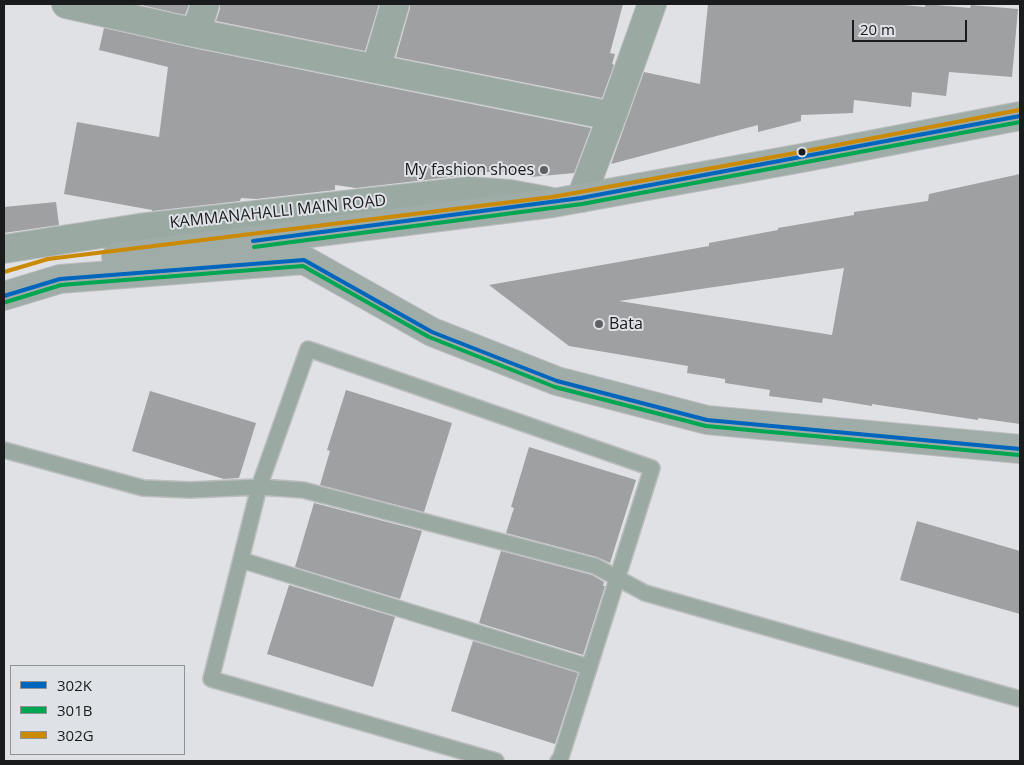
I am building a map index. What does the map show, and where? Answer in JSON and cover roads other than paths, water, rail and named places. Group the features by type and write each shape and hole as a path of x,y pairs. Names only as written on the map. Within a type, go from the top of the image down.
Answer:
{"main road":[{"path":"4,278 49,265 553,203 1020,116"},
{"path":"4,296 60,279 304,260 432,332 557,381 707,420 1020,449"}],"street":[{"path":"66,4 196,33 612,116"},
{"path":"196,33 205,4"},
{"path":"376,69 395,4"},
{"path":"581,198 652,4"},
{"name":"KAMMANAHALLI MAIN ROAD","path":"4,249 139,228 469,191 510,194 553,203"}],"lane":[{"path":"496,761 211,679 259,487 308,349 652,468 560,760 558,761"},
{"path":"4,450 143,488 190,490 259,487 302,490 595,566 645,593 1020,699"},
{"path":"240,560 589,667"}],"place":[{"name":"My fashion shoes","path":"544,170"},
{"name":"Bata","path":"599,324"}]}
